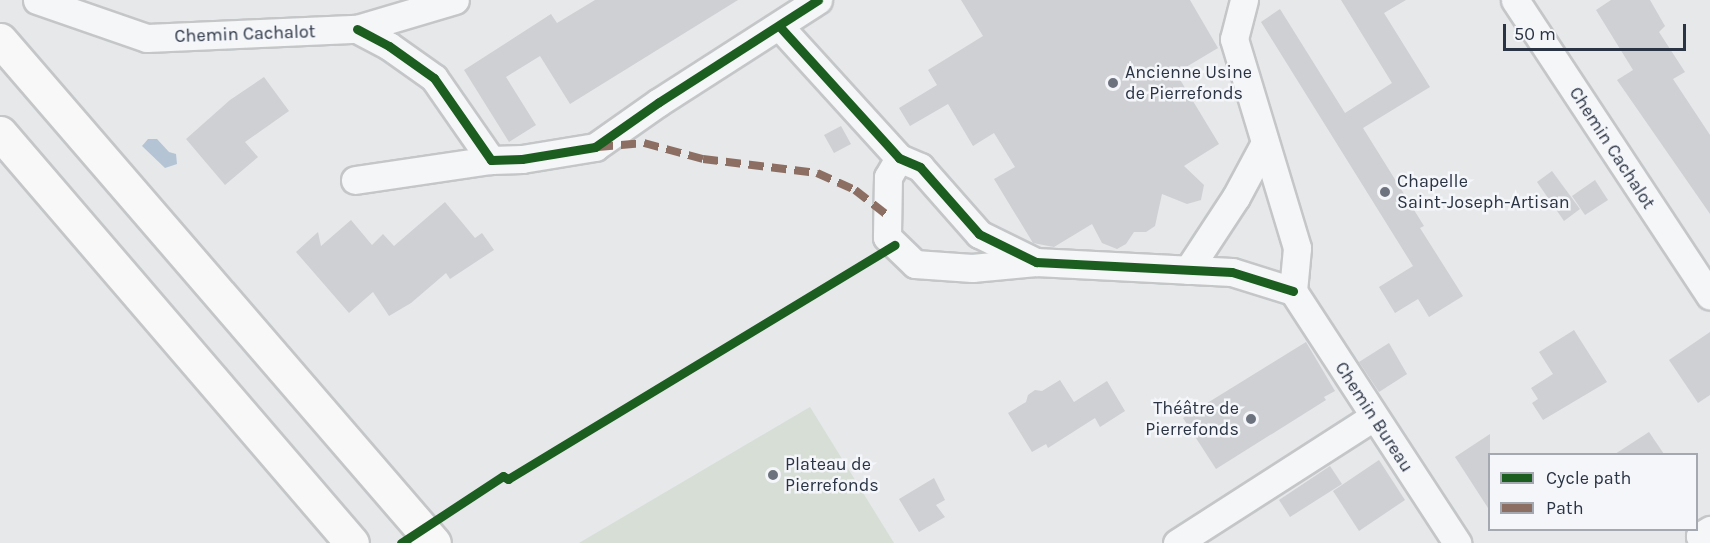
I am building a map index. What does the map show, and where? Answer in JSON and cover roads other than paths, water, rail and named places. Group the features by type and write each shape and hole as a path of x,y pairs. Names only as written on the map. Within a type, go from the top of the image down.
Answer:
{"highway":[{"path":"0,40 434,543"},
{"path":"0,133 352,543"}],"street":[{"name":"Chemin Cachalot","path":"37,0 147,38 357,29 455,0"},
{"path":"355,180 491,160 522,159 595,147 659,102 780,27 818,0"},
{"name":"Chemin Cachalot","path":"1515,0 1710,296"},
{"path":"899,158 888,177 887,237 915,264 972,268 1036,262 1232,272 1293,291 1297,248 1234,39 1236,7"},
{"path":"780,27 899,158 920,167 979,234 1036,262"},
{"path":"357,29 389,46 434,78 491,160"},
{"path":"1188,270 1236,198 1265,143"},
{"name":"Chemin Bureau","path":"1293,291 1457,543"},
{"path":"1177,543 1373,417"},
{"path":"1704,543 1700,536 1710,530"}],"water":[{"path":"148,139 157,139 169,152 176,154 177,164 165,168 142,146"}],"place":[{"name":"Ancienne Usine de Pierrefonds","path":"1113,83"},
{"name":"Chapelle Saint-Joseph-Artisan","path":"1385,192"},
{"name":"Théâtre de Pierrefonds","path":"1251,419"},
{"name":"Plateau de Pierrefonds","path":"773,475"}]}
